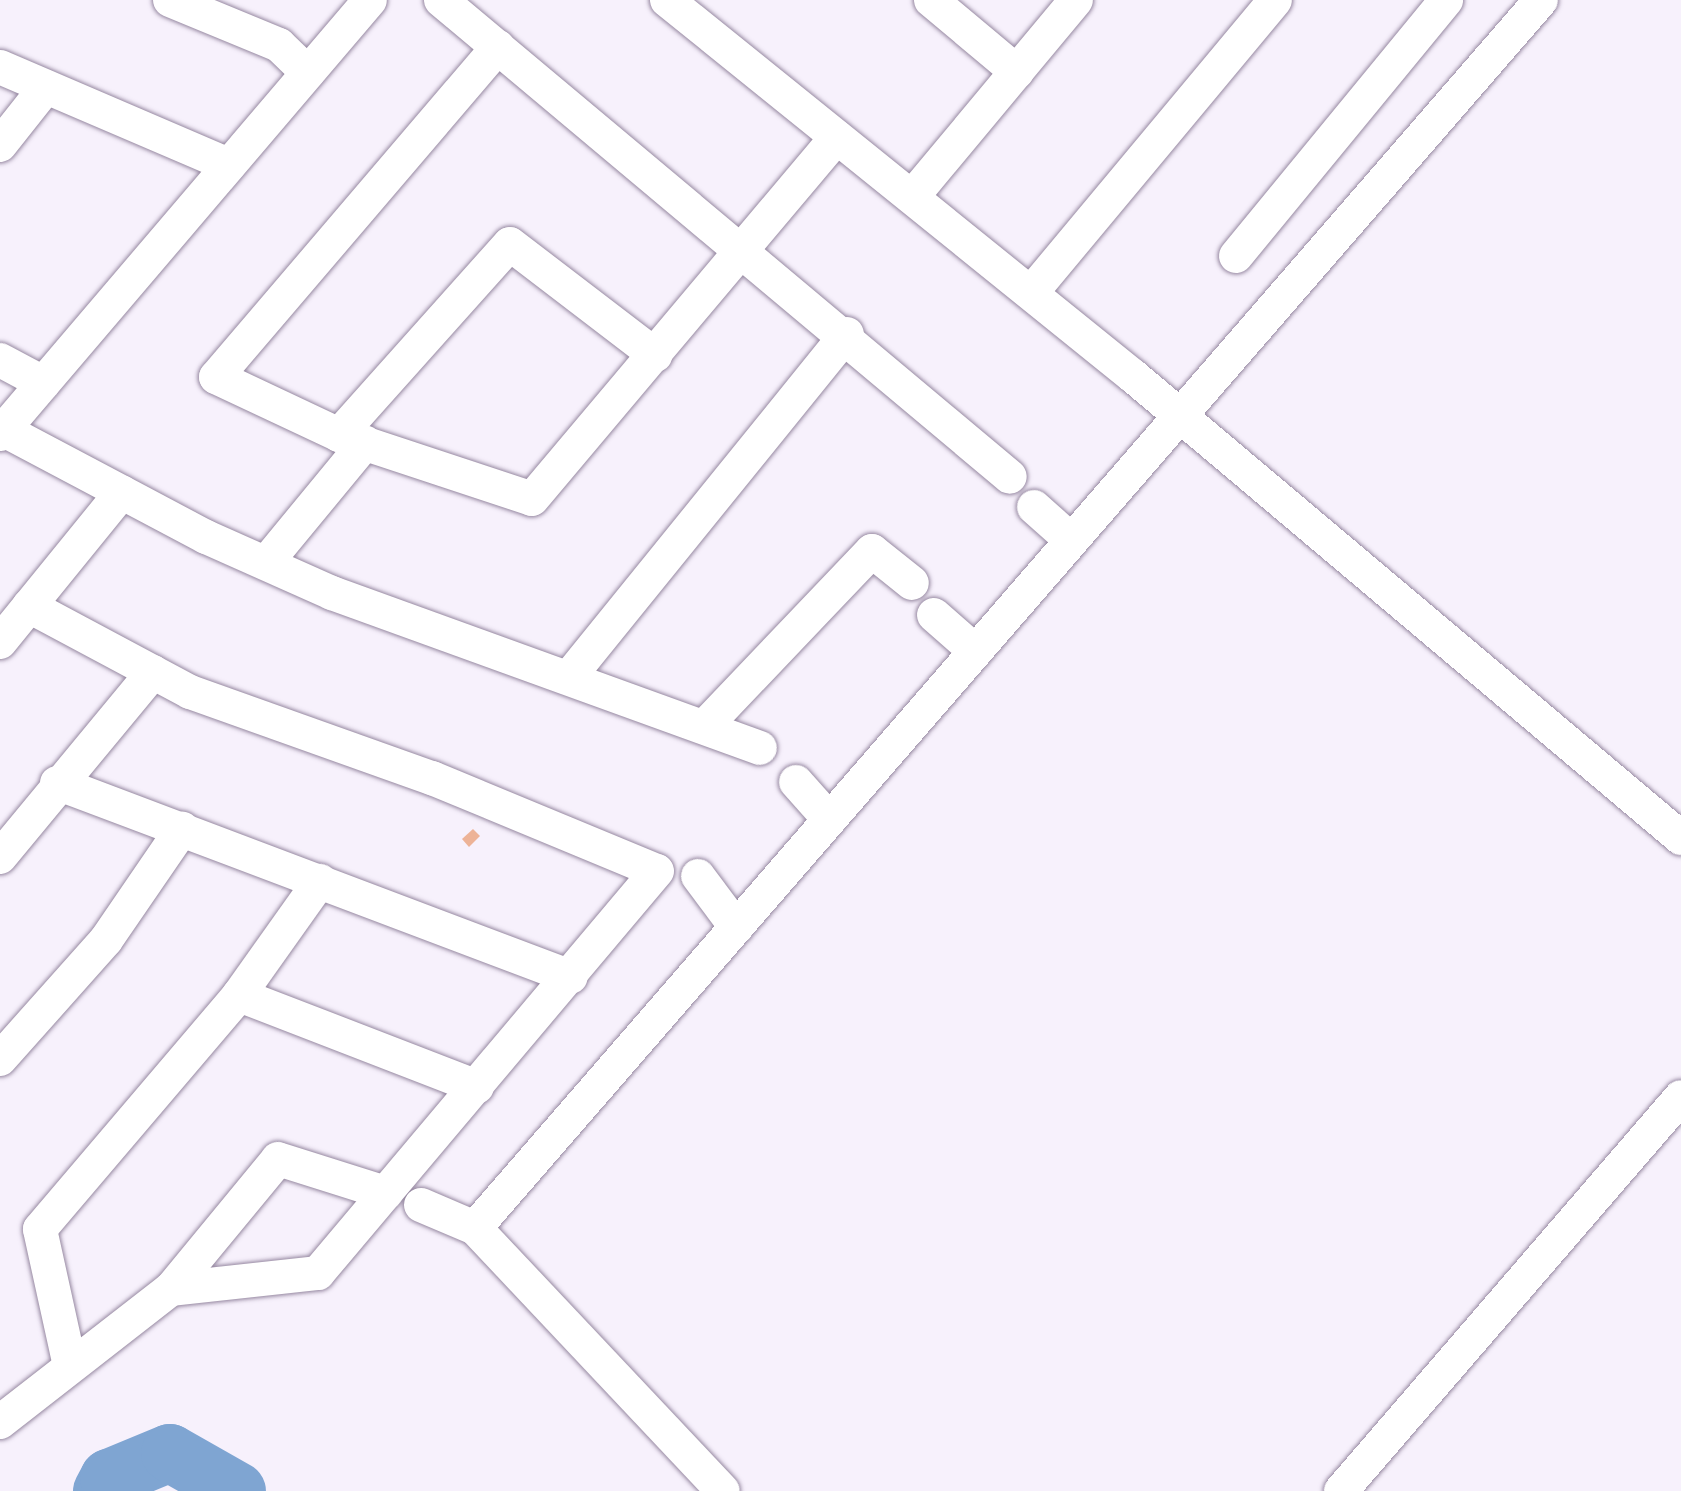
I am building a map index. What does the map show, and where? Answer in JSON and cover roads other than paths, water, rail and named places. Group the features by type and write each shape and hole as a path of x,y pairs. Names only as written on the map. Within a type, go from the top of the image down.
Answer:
{"street":[{"path":"170,0 279,45 308,73"},
{"path":"370,0 2,432 266,563 707,724 760,748"},
{"path":"441,0 847,334 1010,477"},
{"path":"667,0 1031,293 1681,838"},
{"path":"931,0 1017,72"},
{"path":"912,197 1076,0"},
{"path":"1031,293 1275,0"},
{"path":"1277,298 1245,264 1446,0"},
{"path":"475,1228 1071,540 1277,298 1496,31 1541,0"},
{"path":"498,47 216,377 352,439 532,499 837,137"},
{"path":"0,67 229,165"},
{"path":"0,145 46,87"},
{"path":"266,563 352,439 510,244 655,355"},
{"path":"570,676 847,334"},
{"path":"0,360 43,383"},
{"path":"0,642 122,492"},
{"path":"1034,507 1071,540"},
{"path":"707,724 872,551 912,583"},
{"path":"29,606 153,672 657,871 571,977 318,1273 171,1289"},
{"path":"934,615 975,651"},
{"path":"0,857 57,783 153,672"},
{"path":"796,782 829,819"},
{"path":"57,783 571,977"},
{"path":"0,1059 106,940 182,829"},
{"path":"698,876 736,927"},
{"path":"70,1366 40,1229 239,995 320,881"},
{"path":"239,995 477,1087"},
{"path":"1341,1491 1681,1097"},
{"path":"0,1422 171,1289 278,1159 386,1193"},
{"path":"421,1205 475,1228 723,1491"}],"waterway":[{"path":"102,1491 109,1478 170,1453 237,1491"}]}
